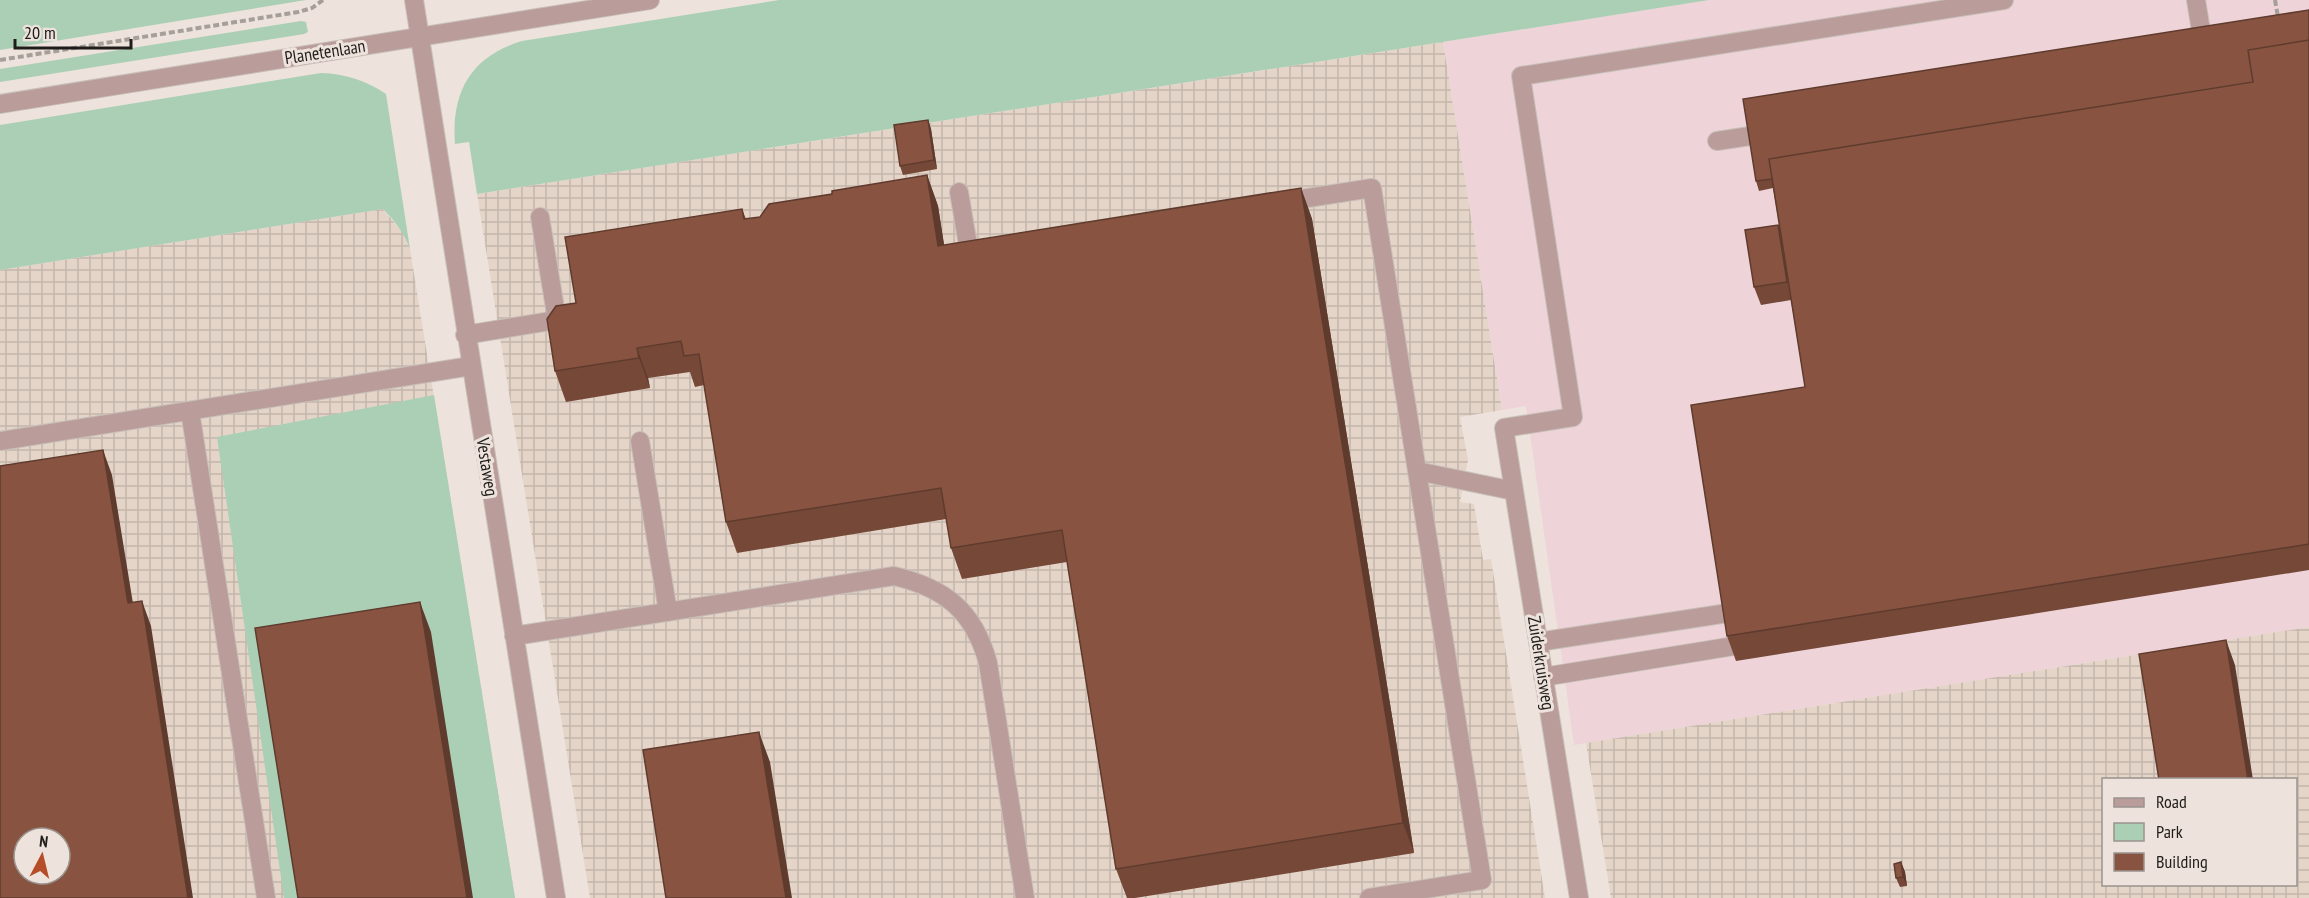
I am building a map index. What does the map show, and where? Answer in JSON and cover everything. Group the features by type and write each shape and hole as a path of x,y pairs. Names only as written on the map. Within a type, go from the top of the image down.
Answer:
{"street":[{"name":"Vestaweg","path":"414,0 418,37 556,898"},
{"name":"Planetenlaan","path":"0,104 650,0"},
{"name":"Zuiderkruisweg","path":"1579,898 1504,428 1572,417 1521,76 2004,0"},
{"path":"2196,0 2202,36"},
{"path":"1717,141 1750,136"},
{"path":"1266,204 1372,188 1482,880 1369,898"},
{"path":"959,192 969,251 1003,246"},
{"path":"465,334 557,320 540,217"},
{"path":"0,441 471,366"},
{"path":"190,411 266,898"},
{"path":"640,441 668,612"},
{"path":"1417,471 1514,491"},
{"path":"514,636 894,576 917,582 940,592 959,607 972,624 982,643 988,663 1025,898"},
{"path":"1538,642 1728,613"},
{"path":"1543,676 1734,646"}],"path":[{"path":"0,60 298,12 312,8 323,0"},
{"path":"2275,0 2279,24"}],"shaded area":[{"path":"1708,0 2309,0 2309,627 1574,745 1526,406 1502,410 1443,42"},
{"path":"1443,42 1502,410 1460,417 1468,460 1460,502 1474,504 1483,560 1491,559 1545,898 590,898 477,194"},
{"path":"383,209 405,235 410,249 515,898 0,898 0,270"},
{"path":"2309,627 2309,898 1611,898 1586,743"}],"green space":[{"path":"0,0 306,0 0,50"},
{"path":"779,0 1709,0 477,194 469,142 455,144 455,125 461,93 477,66 489,56 522,41"},
{"path":"306,22 308,32 304,34 0,82 0,69"},
{"path":"321,73 355,79 386,94 410,249 399,228 383,209 0,270 0,125"},
{"path":"434,395 515,898 284,898 217,437"}],"building":[{"path":"2309,10 2309,40 2248,50 2253,82 1769,159 1772,179 1756,181 1743,99"},
{"path":"2309,40 2309,544 1727,636 1691,405 1805,387 1769,159 2253,82 2248,50"},
{"path":"928,120 934,160 900,166 894,125"},
{"path":"927,175 938,246 1301,188 1403,823 1116,869 1062,530 951,548 941,488 726,522 699,354 684,356 681,341 637,348 639,358 555,371 547,319 556,306 576,303 565,237 742,209 744,219 760,217 769,204"},
{"path":"1778,225 1787,282 1754,287 1745,230"},
{"path":"103,450 128,603 142,601 188,898 0,898 0,466"},
{"path":"420,602 467,898 298,898 255,628"},
{"path":"2226,640 2248,778 2159,778 2139,654"},
{"path":"759,732 786,898 666,898 643,750"},
{"path":"1901,862 1903,877 1896,878 1894,864"}]}
